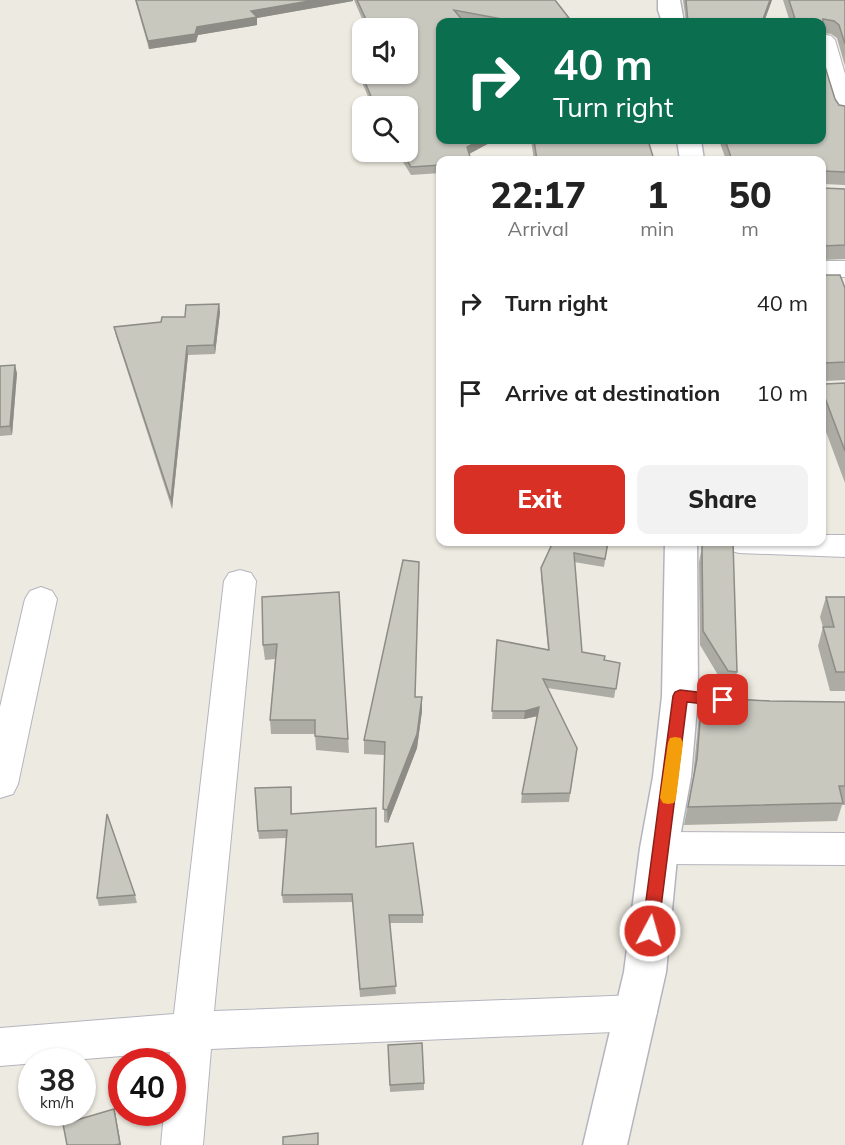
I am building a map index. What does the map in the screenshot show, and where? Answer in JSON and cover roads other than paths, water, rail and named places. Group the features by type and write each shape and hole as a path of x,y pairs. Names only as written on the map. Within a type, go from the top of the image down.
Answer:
{"street":[{"path":"669,0 672,18"},
{"path":"830,40 845,111"},
{"path":"826,123 845,123"},
{"path":"826,270 845,269"},
{"path":"605,1145 645,972 659,848 672,777 696,697 681,546"},
{"path":"826,546 845,546"},
{"path":"182,1145 240,581"},
{"path":"0,784 41,600"},
{"path":"659,848 845,849"},
{"path":"0,1047 192,1032 637,1013"}]}
